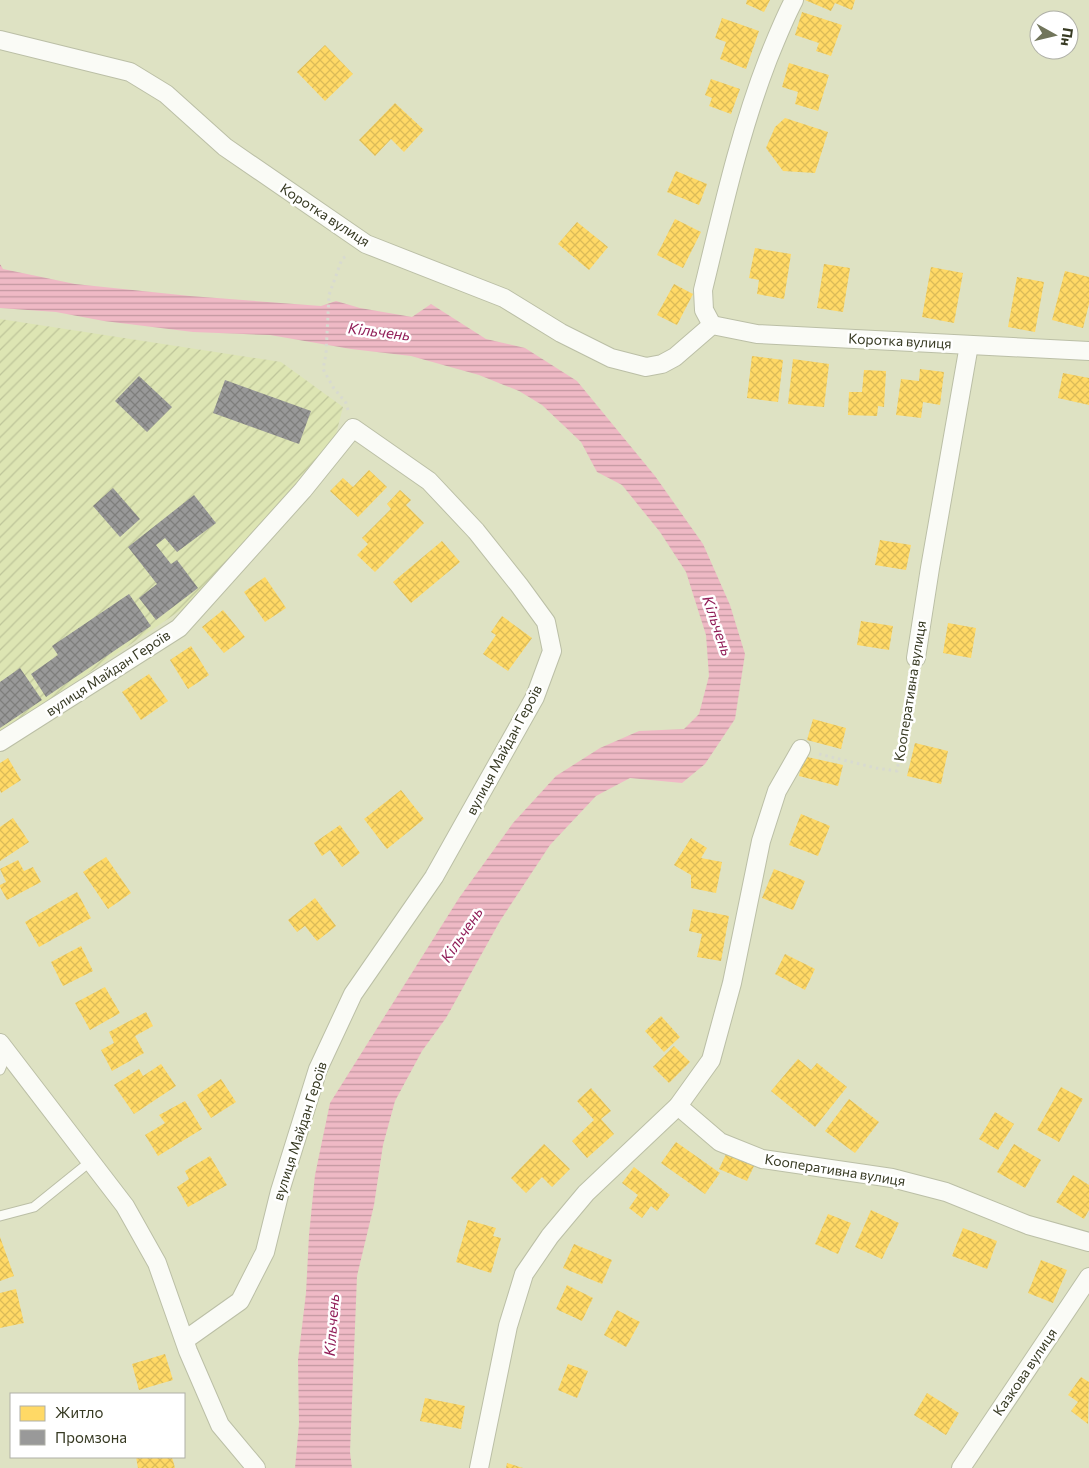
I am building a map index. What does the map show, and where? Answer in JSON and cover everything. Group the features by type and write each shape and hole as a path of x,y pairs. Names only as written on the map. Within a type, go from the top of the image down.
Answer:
{"street":[{"path":"712,326 704,310 703,290 731,173 754,94 785,17 794,0"},
{"name":"Коротка вулиця","path":"0,40 130,72 166,94 225,148 366,244 504,298 561,333 611,358 646,367 662,364 675,357 712,326 757,334 1089,351"},
{"name":"Кооперативна вулиця","path":"916,658 969,345"},
{"name":"вулиця Майдан Героїв","path":"0,742 179,628 303,490 353,428 428,481 476,531 546,622 552,651 535,697 434,877 352,994 318,1069 280,1191 265,1252 240,1301 184,1340"},
{"path":"479,1468 508,1326 524,1274 550,1236 586,1194 678,1106 711,1060 732,983 761,840 777,791 801,749"},
{"path":"3,1048 125,1206 157,1263 184,1340 220,1425 256,1468"},
{"name":"Кооперативна вулиця","path":"678,1106 720,1142 762,1159 892,1178 946,1192 1028,1225 1089,1242"},
{"name":"Казкова вулиця","path":"962,1468 1089,1277"}],"lane":[{"path":"0,1070 3,1048"},
{"path":"0,1216 34,1207 91,1161"}],"path":[{"path":"346,403 333,387 323,369 326,354 329,295 342,259 366,244"},
{"name":"Кооперативна вулиця","path":"801,749 876,768 897,771 916,658"}],"shaded area":[{"path":"0,319 281,362 343,407 334,442 187,606 0,733"}],"water":[{"name":"Кільчень","path":"0,264 3,269 75,284 190,296 321,306 336,301 360,308 412,317 431,304 486,339 525,348 577,381 655,476 703,544 730,605 745,654 735,719 705,764 682,783 630,778 596,796 550,845 500,921 446,1018 422,1051 395,1101 383,1145 374,1205 357,1276 350,1452 352,1468 295,1468 299,1424 298,1360 306,1293 309,1235 315,1175 330,1103 459,898 513,823 556,776 600,748 639,731 684,729 699,714 709,676 706,635 686,572 660,532 622,485 597,472 581,442 542,405 519,391 479,375 411,356 351,349 270,335 193,332 104,321 56,312 0,308"}],"building: Житло":[{"path":"747,0 770,0 764,12 746,4"},
{"path":"805,0 855,0 852,10 835,3 831,11"},
{"path":"802,12 842,25 831,56 816,51 819,43 795,35"},
{"path":"722,18 759,31 746,69 720,59 726,42 715,38"},
{"path":"325,45 353,74 325,101 297,72"},
{"path":"789,63 829,75 818,111 795,104 798,92 782,87"},
{"path":"711,79 740,89 731,114 709,106 712,98 705,95"},
{"path":"395,103 424,130 404,152 391,139 375,156 359,140"},
{"path":"785,118 828,132 815,173 783,171 766,148 775,127"},
{"path":"676,171 707,184 699,205 667,192"},
{"path":"675,219 701,232 683,268 657,255"},
{"path":"577,222 608,247 589,270 558,244"},
{"path":"755,248 791,254 784,299 757,294 759,280 749,278"},
{"path":"824,264 850,268 843,312 817,308"},
{"path":"931,267 963,273 954,323 922,317"},
{"path":"1065,271 1089,277 1089,304 1083,328 1052,320"},
{"path":"1017,277 1044,282 1035,332 1008,327"},
{"path":"674,284 693,294 677,325 657,315"},
{"path":"752,356 783,360 778,402 747,398"},
{"path":"793,359 829,364 824,407 788,404"},
{"path":"920,369 944,372 940,405 923,402 921,418 896,415 901,379 919,381"},
{"path":"864,370 886,371 884,407 878,406 877,416 848,415 849,392 862,392"},
{"path":"1063,373 1089,378 1089,405 1058,398"},
{"path":"369,470 387,487 358,517 330,491 343,478 353,487"},
{"path":"400,490 411,500 406,505 424,523 375,572 357,555 368,544 362,538 391,509 387,504"},
{"path":"880,540 911,545 906,570 875,565"},
{"path":"442,541 460,562 411,603 393,582"},
{"path":"265,577 286,608 265,622 244,592"},
{"path":"223,610 245,637 224,653 202,627"},
{"path":"502,616 532,638 508,671 483,654 496,635 491,632"},
{"path":"861,621 893,626 889,650 857,645"},
{"path":"948,623 976,628 971,658 943,653"},
{"path":"191,646 209,675 188,689 170,660"},
{"path":"149,674 168,701 141,720 122,692"},
{"path":"813,719 846,728 841,749 807,740"},
{"path":"915,743 948,751 941,784 907,776"},
{"path":"803,756 843,765 838,786 799,776"},
{"path":"8,758 21,780 1,793 0,763"},
{"path":"401,790 424,819 387,849 364,819"},
{"path":"801,814 830,826 818,856 789,845"},
{"path":"13,818 29,842 0,861 0,827"},
{"path":"340,825 360,853 342,867 330,850 322,856 314,843"},
{"path":"691,838 707,848 701,858 722,862 716,893 691,888 691,875 674,865"},
{"path":"106,857 131,893 108,909 83,872"},
{"path":"18,860 24,871 33,867 41,882 7,900 0,887 0,885 6,882 0,869"},
{"path":"774,869 805,881 793,910 762,898"},
{"path":"77,892 91,918 39,947 25,922"},
{"path":"315,898 336,926 317,941 305,926 297,932 288,920"},
{"path":"693,909 729,916 721,961 697,957 702,934 689,931"},
{"path":"81,946 93,971 63,986 51,962"},
{"path":"785,954 815,969 805,990 775,974"},
{"path":"105,987 120,1013 90,1030 75,1003"},
{"path":"146,1012 153,1026 135,1036 144,1053 112,1071 101,1050 114,1043 109,1032"},
{"path":"661,1016 680,1037 664,1052 645,1031"},
{"path":"674,1046 690,1062 669,1083 653,1067"},
{"path":"798,1059 811,1070 817,1063 847,1087 815,1127 771,1091"},
{"path":"161,1064 176,1086 134,1114 114,1085 139,1069 143,1076"},
{"path":"221,1079 236,1102 211,1118 197,1095"},
{"path":"1061,1087 1083,1099 1059,1142 1037,1130"},
{"path":"591,1088 611,1111 601,1119 614,1134 587,1158 572,1141 594,1120 577,1101"},
{"path":"849,1099 879,1122 855,1153 825,1131"},
{"path":"185,1101 202,1129 158,1156 145,1135 165,1123 159,1115"},
{"path":"995,1112 1014,1124 998,1150 979,1139"},
{"path":"676,1142 720,1173 705,1194 661,1163"},
{"path":"544,1144 570,1169 552,1187 542,1177 526,1193 511,1178"},
{"path":"1014,1144 1041,1160 1025,1188 997,1172"},
{"path":"727,1152 755,1164 747,1181 719,1169"},
{"path":"210,1156 227,1185 188,1207 177,1187 189,1179 185,1171"},
{"path":"634,1167 670,1195 657,1211 651,1206 642,1218 629,1208 638,1195 622,1183"},
{"path":"1073,1175 1089,1185 1089,1210 1084,1219 1056,1202"},
{"path":"871,1210 899,1223 882,1259 855,1247"},
{"path":"828,1214 851,1223 838,1254 815,1244"},
{"path":"468,1220 496,1228 493,1236 501,1238 491,1273 456,1262"},
{"path":"963,1228 997,1241 987,1269 952,1256"},
{"path":"0,1237 14,1276 0,1281"},
{"path":"574,1244 612,1260 602,1284 563,1268"},
{"path":"1041,1260 1067,1270 1053,1303 1028,1293"},
{"path":"567,1285 593,1298 582,1321 556,1309"},
{"path":"16,1289 24,1323 0,1328 0,1293"},
{"path":"617,1310 640,1322 626,1347 604,1335"},
{"path":"165,1354 173,1380 139,1390 132,1364"},
{"path":"568,1364 588,1371 577,1398 558,1390"},
{"path":"1081,1377 1089,1382 1088,1424 1071,1411 1078,1402 1068,1395"},
{"path":"927,1393 959,1413 946,1435 914,1415"},
{"path":"425,1398 465,1406 461,1429 420,1421"},
{"path":"136,1458 172,1458 175,1468 138,1468"},
{"path":"507,1463 523,1468 506,1468"}],"building: Промзона":[{"path":"139,376 172,407 147,432 115,401"},
{"path":"225,380 311,411 299,444 213,413"},
{"path":"113,488 140,519 120,537 93,506"},
{"path":"194,495 216,523 177,552 165,538 156,545 171,564 177,560 198,588 156,620 139,598 157,584 128,547"},
{"path":"129,594 151,626 46,697 31,674 58,655 52,646"},
{"path":"20,668 42,700 0,728 0,682"}]}
